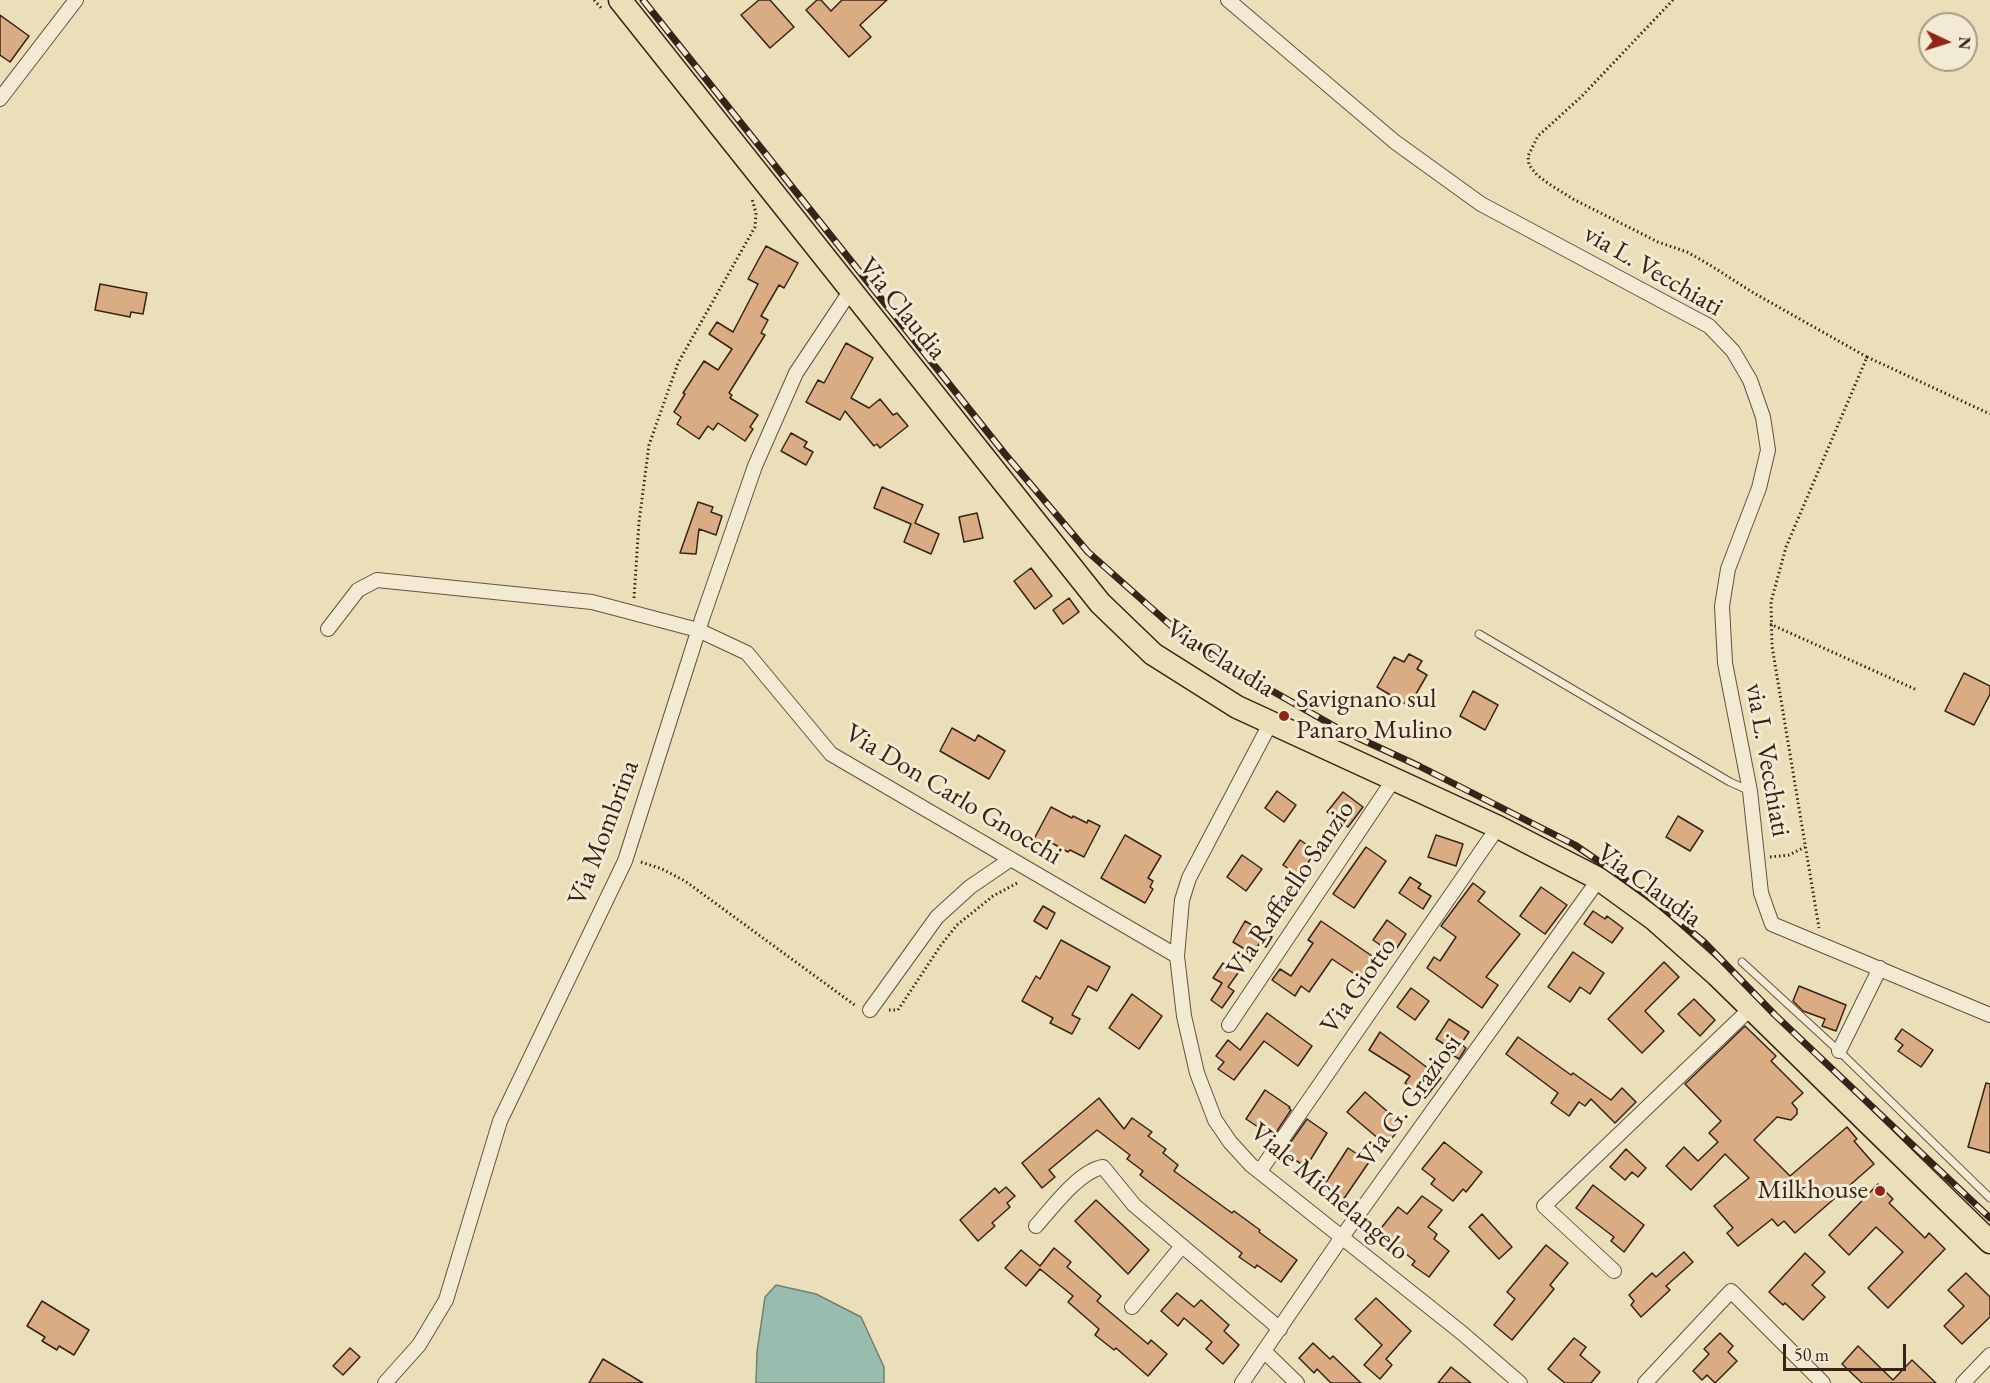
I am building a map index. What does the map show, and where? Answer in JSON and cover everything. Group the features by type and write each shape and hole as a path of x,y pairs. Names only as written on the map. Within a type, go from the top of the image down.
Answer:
{"main road":[{"name":"Via Claudia","path":"614,9 851,290 1100,603 1153,654 1237,707 1270,724 1498,827 1599,879 1654,919 1751,1008 1990,1242"}],"street":[{"path":"0,99 76,0"},
{"name":"via L. Vecchiati","path":"1228,0 1395,142 1481,204 1709,326 1733,351 1750,380 1763,417 1768,450 1759,488 1728,569 1722,606 1725,663 1750,791 1761,893 1772,924 1990,1015"},
{"name":"Via Mombrina","path":"385,1383 419,1344 446,1300 500,1121 548,1025 626,857 700,624 755,466 796,373 851,290"},
{"name":"Via Don Carlo Gnocchi","path":"328,629 358,590 377,580 592,602 687,625 700,624 747,653 831,754 1177,956"},
{"name":"Viale Michelangelo","path":"1270,724 1189,878 1182,900 1177,956 1184,1016 1197,1073 1215,1120 1230,1142 1260,1171 1521,1383"},
{"name":"Via Raffaello Sanzio","path":"1229,1025 1394,779"},
{"name":"Via Giotto","path":"1260,1171 1498,827"},
{"path":"870,1010 937,917 970,887 1011,859"},
{"name":"Via G. Graziosi","path":"1242,1383 1342,1237 1599,879"},
{"path":"1839,1051 1880,969"},
{"path":"1614,1271 1544,1206 1751,1008"},
{"path":"1036,1226 1083,1175 1094,1168 1102,1167 1134,1205 1280,1329"},
{"path":"1132,1307 1182,1246"},
{"path":"1645,1383 1731,1291 1823,1383"},
{"path":"1265,1352 1297,1383"},
{"path":"1963,1383 1990,1355"}],"lane":[{"path":"1479,634 1730,782 1750,791"},
{"path":"1742,962 1839,1051 1990,1198"}],"path":[{"path":"594,0 614,9"},
{"path":"1673,0 1581,97 1538,136 1528,156 1529,165 1537,175 1574,199 1658,242 1695,256 1752,292 1867,357 1990,414"},
{"path":"640,603 634,599 639,522 650,445 678,363 755,227 756,213 752,199 746,192"},
{"path":"1822,944 1772,646 1771,602 1786,547 1867,357"},
{"path":"1770,624 1917,690"},
{"path":"1759,858 1789,855 1805,847"},
{"path":"626,857 662,869 685,881 856,1006 870,1010 898,1010 941,945 957,926 993,896 1016,882 1027,882"}],"shaded area":[{"path":"776,1285 816,1294 861,1317 884,1367 884,1383 756,1383 757,1352 765,1297"}],"building":[{"path":"759,0 770,0 794,27 770,48 741,15"},
{"path":"817,0 821,0 831,11 842,0 887,0 860,25 871,37 849,57 806,10"},
{"path":"0,15 29,36 10,62 0,55"},
{"path":"766,246 798,263 784,288 779,285 761,316 768,320 761,333 765,335 729,393 732,395 730,398 758,415 745,441 718,423 713,430 708,426 699,439 677,424 681,417 674,412 685,394 683,393 704,361 718,370 732,349 709,334 717,322 733,332 758,284 748,279"},
{"path":"100,284 147,293 143,314 131,312 130,317 95,310"},
{"path":"846,343 873,358 851,398 869,408 880,399 893,415 897,413 908,426 880,448 877,444 874,446 845,411 840,420 806,402 818,380 824,383"},
{"path":"791,433 807,442 804,447 813,452 806,465 781,451"},
{"path":"882,487 923,505 915,523 939,534 931,554 904,542 911,524 874,508"},
{"path":"698,502 713,507 711,512 722,516 716,535 699,529 696,554 680,553"},
{"path":"977,513 983,538 964,542 959,517"},
{"path":"1031,568 1052,596 1035,609 1014,581"},
{"path":"1069,598 1079,612 1063,624 1053,610"},
{"path":"1409,654 1422,661 1417,669 1427,675 1409,706 1377,687 1394,657 1404,662"},
{"path":"1964,673 1990,686 1990,694 1974,725 1945,711"},
{"path":"1473,691 1498,705 1485,730 1460,716"},
{"path":"952,728 975,741 978,735 1005,751 989,779 940,751"},
{"path":"1277,791 1296,805 1284,822 1265,808"},
{"path":"1343,792 1363,807 1348,827 1327,812"},
{"path":"1051,807 1072,818 1073,816 1087,823 1088,820 1100,826 1084,857 1070,850 1068,852 1050,842 1048,846 1034,839"},
{"path":"1678,816 1703,831 1690,851 1666,837"},
{"path":"1125,835 1161,856 1148,878 1153,881 1150,887 1153,889 1145,903 1101,878"},
{"path":"1436,835 1463,844 1456,866 1428,857"},
{"path":"1300,840 1316,851 1299,876 1283,865"},
{"path":"1366,847 1386,861 1354,908 1333,894"},
{"path":"1242,855 1262,869 1246,891 1227,877"},
{"path":"1410,877 1421,884 1418,888 1431,896 1423,909 1399,893"},
{"path":"1473,883 1485,892 1478,901 1520,934 1486,977 1498,985 1482,1008 1427,968 1434,957 1440,961 1456,937 1441,926"},
{"path":"1541,887 1567,905 1545,934 1520,916"},
{"path":"1043,906 1055,913 1047,929 1034,921"},
{"path":"1593,911 1605,919 1607,916 1623,928 1612,943 1584,924"},
{"path":"1387,920 1406,934 1393,954 1373,940"},
{"path":"1245,921 1272,937 1266,947 1259,944 1253,954 1233,942"},
{"path":"1321,921 1375,958 1362,979 1332,959 1309,992 1301,986 1295,996 1272,980 1280,969 1291,976 1313,943 1308,940"},
{"path":"1061,940 1110,967 1097,991 1088,986 1072,1015 1080,1019 1072,1034 1050,1023 1053,1018 1022,1001 1036,976 1040,979"},
{"path":"1573,952 1604,973 1590,994 1580,987 1570,1002 1548,987"},
{"path":"1664,962 1679,977 1645,1011 1664,1031 1642,1053 1608,1019"},
{"path":"1223,963 1238,973 1228,987 1234,991 1222,1008 1211,1000 1222,983 1213,978"},
{"path":"1799,986 1846,1005 1836,1031 1822,1026 1825,1019 1803,1011 1793,1001"},
{"path":"1411,988 1429,1001 1415,1020 1397,1007"},
{"path":"1132,994 1162,1016 1139,1049 1109,1028"},
{"path":"1694,999 1715,1020 1700,1036 1678,1014"},
{"path":"1267,1013 1312,1046 1298,1066 1264,1041 1234,1080 1218,1069 1224,1062 1216,1056 1228,1040 1240,1050"},
{"path":"1449,1019 1469,1032 1461,1044 1466,1048 1459,1059 1445,1050 1447,1046 1436,1039"},
{"path":"1745,1026 1776,1056 1771,1061 1803,1093 1792,1103 1797,1109 1797,1114 1791,1120 1777,1117 1754,1140 1790,1176 1847,1127 1857,1139 1854,1141 1874,1164 1795,1233 1784,1221 1778,1226 1772,1219 1738,1246 1727,1233 1733,1228 1714,1206 1749,1178 1725,1154 1691,1190 1666,1166 1684,1147 1698,1161 1718,1142 1709,1133 1721,1121 1685,1084"},
{"path":"1902,1029 1933,1050 1921,1067 1898,1051 1903,1045 1895,1039"},
{"path":"1380,1032 1441,1078 1425,1098 1405,1083 1410,1076 1369,1050"},
{"path":"1518,1037 1611,1100 1622,1088 1636,1102 1615,1123 1591,1099 1585,1106 1579,1102 1569,1116 1551,1103 1558,1093 1506,1054"},
{"path":"1986,1083 1990,1084 1990,1153 1968,1147"},
{"path":"1265,1090 1291,1110 1273,1137 1246,1119"},
{"path":"1365,1092 1403,1125 1386,1145 1347,1112"},
{"path":"1099,1098 1124,1129 1132,1118 1152,1132 1148,1136 1166,1149 1163,1153 1178,1165 1174,1171 1232,1213 1234,1211 1297,1260 1281,1282 1257,1265 1255,1268 1239,1257 1242,1253 1140,1175 1143,1171 1127,1159 1130,1155 1097,1130 1049,1170 1055,1177 1042,1188 1022,1163"},
{"path":"1307,1119 1327,1133 1306,1167 1286,1154 1290,1147 1288,1146"},
{"path":"1444,1142 1482,1172 1466,1192 1463,1189 1453,1201 1431,1184 1435,1179 1422,1169"},
{"path":"1348,1148 1369,1162 1343,1200 1323,1187"},
{"path":"1626,1149 1646,1168 1638,1177 1632,1172 1625,1180 1610,1167"},
{"path":"1878,1184 1893,1199 1889,1203 1925,1238 1929,1233 1945,1249 1888,1308 1868,1288 1903,1252 1876,1227 1849,1255 1829,1235"},
{"path":"1593,1185 1644,1225 1624,1252 1611,1241 1614,1237 1576,1208"},
{"path":"1006,1187 1015,1196 1007,1203 1010,1207 992,1223 995,1226 978,1241 960,1220 995,1188 999,1193"},
{"path":"1422,1196 1442,1210 1428,1227 1437,1234 1434,1239 1449,1251 1429,1277 1412,1265 1415,1261 1378,1232 1398,1207 1407,1214"},
{"path":"1096,1200 1149,1250 1128,1274 1075,1221"},
{"path":"1482,1214 1512,1247 1499,1259 1469,1227"},
{"path":"1546,1245 1568,1263 1550,1285 1554,1289 1512,1340 1494,1325 1515,1299 1507,1292"},
{"path":"1054,1248 1071,1262 1067,1267 1101,1296 1097,1301 1148,1344 1151,1340 1167,1354 1148,1376 1116,1348 1114,1350 1095,1335 1099,1329 1068,1302 1073,1296 1040,1269 1026,1286 1005,1268 1021,1250 1040,1266"},
{"path":"1684,1252 1693,1262 1666,1286 1670,1290 1641,1317 1631,1305 1634,1301 1629,1295 1652,1273 1656,1277"},
{"path":"1805,1253 1825,1272 1812,1285 1825,1297 1803,1320 1769,1292"},
{"path":"1966,1273 1990,1297 1990,1317 1962,1344 1944,1326 1964,1306 1948,1290"},
{"path":"1177,1293 1194,1307 1201,1300 1229,1325 1224,1331 1239,1345 1223,1364 1206,1349 1212,1342 1184,1318 1178,1326 1161,1311"},
{"path":"1376,1298 1411,1331 1386,1359 1392,1365 1380,1379 1364,1365 1382,1345 1355,1319"},
{"path":"42,1301 89,1330 74,1355 59,1346 57,1350 42,1341 45,1337 27,1326"},
{"path":"1720,1333 1733,1346 1728,1352 1737,1361 1715,1383 1707,1375 1702,1380 1693,1371 1709,1354 1704,1349"},
{"path":"1574,1338 1586,1347 1580,1355 1600,1372 1591,1383 1565,1383 1548,1369"},
{"path":"1313,1343 1330,1359 1333,1356 1361,1383 1331,1383 1317,1369 1314,1373 1299,1358"},
{"path":"1858,1346 1893,1380 1912,1360 1936,1383 1862,1383 1842,1364"},
{"path":"350,1348 360,1357 343,1375 333,1366"},
{"path":"603,1359 643,1383 589,1383"},
{"path":"1451,1367 1471,1383 1438,1383"}],"railway":[{"path":"643,0 1005,454 1088,552 1176,630 1230,667 1341,730 1419,766 1575,845 1646,894 1704,942 1775,1015 1990,1218"}],"place":[{"name":"Savignano sul Panaro Mulino","path":"1284,716"},
{"name":"Milkhouse","path":"1880,1191"}]}
